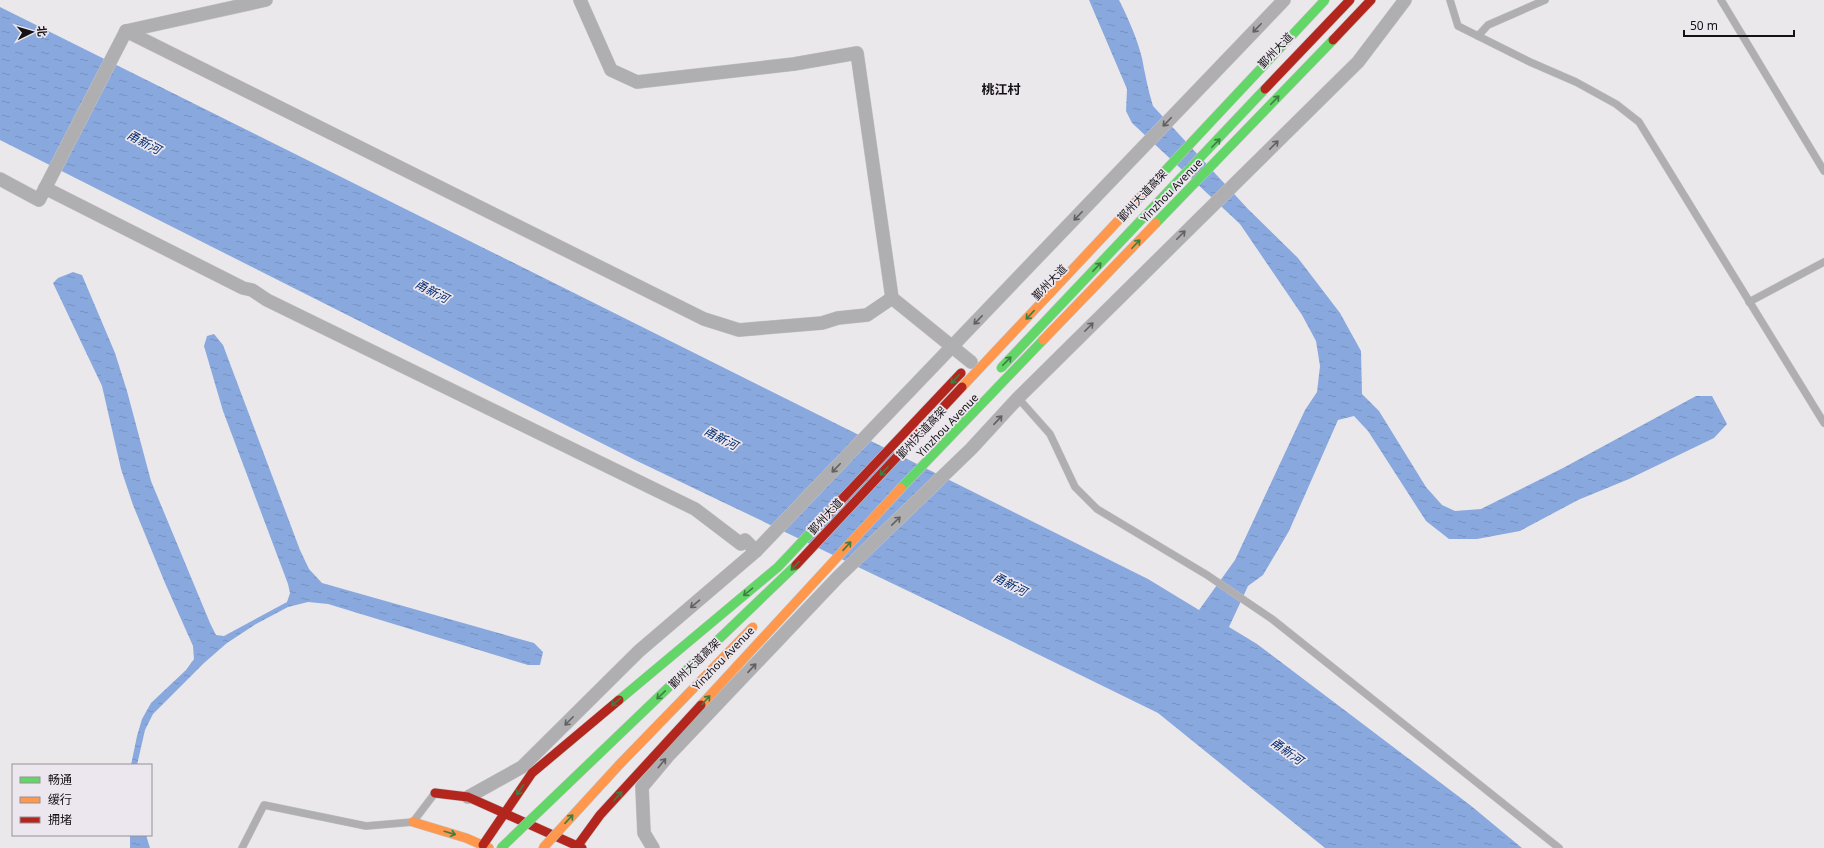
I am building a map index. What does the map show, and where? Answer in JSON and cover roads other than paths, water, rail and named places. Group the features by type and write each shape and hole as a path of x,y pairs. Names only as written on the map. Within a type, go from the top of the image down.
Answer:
{"main road":[{"name":"鄞州大道","path":"999,334 1324,0"},
{"name":"鄞州大道高架","path":"501,848 787,574 1324,0"},
{"name":"Yinzhou Avenue","path":"994,376 1350,0"},
{"name":"Yinzhou Avenue","path":"578,847 600,815 820,575 953,433 1371,0"},
{"name":"鄞州大道","path":"505,813 532,773 778,567 974,359"},
{"name":"Yinzhou Avenue","path":"543,848 624,759 757,622"},
{"path":"435,793 468,797 578,847"},
{"path":"413,822 466,838 486,846 505,813"},
{"path":"459,848 466,838"}],"street":[{"path":"126,31 266,0"},
{"path":"580,0 611,70 637,82 794,64 857,53 892,298 952,347 974,359"},
{"path":"468,797 522,767 639,651 756,551 1284,0"},
{"path":"653,848 644,833 642,787 668,756 838,577 971,449 1018,398 1358,62 1405,0"},
{"path":"42,194 126,31"},
{"path":"126,31 704,319 739,330 822,323 838,318 867,315 892,298"},
{"path":"0,179 42,194 243,288 252,290 267,300 695,509 741,544 746,540 756,551"}],"lane":[{"path":"1450,0 1458,26 1576,82 1616,104 1639,122 1824,423"},
{"path":"1478,36 1488,25 1545,0"},
{"path":"1721,0 1824,171"},
{"path":"1749,302 1824,262"},
{"path":"1018,398 1050,434 1075,487 1097,509 1208,576 1272,619 1559,848"},
{"path":"242,848 264,805 366,826 413,822 435,793"}],"water":[{"name":"甬新河","path":"1089,0 1119,0 1138,43 1153,106 1248,209 1298,258 1340,313 1361,351 1362,394 1379,411 1426,487 1442,505 1455,511 1481,509 1563,468 1696,396 1712,396 1727,424 1714,438 1629,479 1578,500 1520,531 1477,539 1449,539 1426,521 1368,431 1354,416 1338,420 1289,531 1263,575 1248,586 1229,627 1257,644 1470,805 1522,848 1325,848 1158,713 635,460 0,140 0,7 1148,579 1199,610 1235,560 1305,410 1317,392 1320,366 1316,341 1302,315 1240,224 1132,123 1126,111 1127,89"},
{"path":"73,272 82,275 115,353 127,391 151,481 216,635 224,636 287,602 290,593 288,584 223,411 204,346 207,336 214,334 223,345 300,550 309,569 322,583 534,643 543,652 540,665 528,665 328,604 308,602 288,607 256,624 227,643 204,663 153,714 145,730 137,764 131,764 142,719 151,703 186,670 194,659 193,646 133,505 121,469 102,386 53,283 58,278"},
{"path":"130,836 146,836 150,848 130,848"}],"district":[{"name":"桃江村","path":"1001,89"}]}
